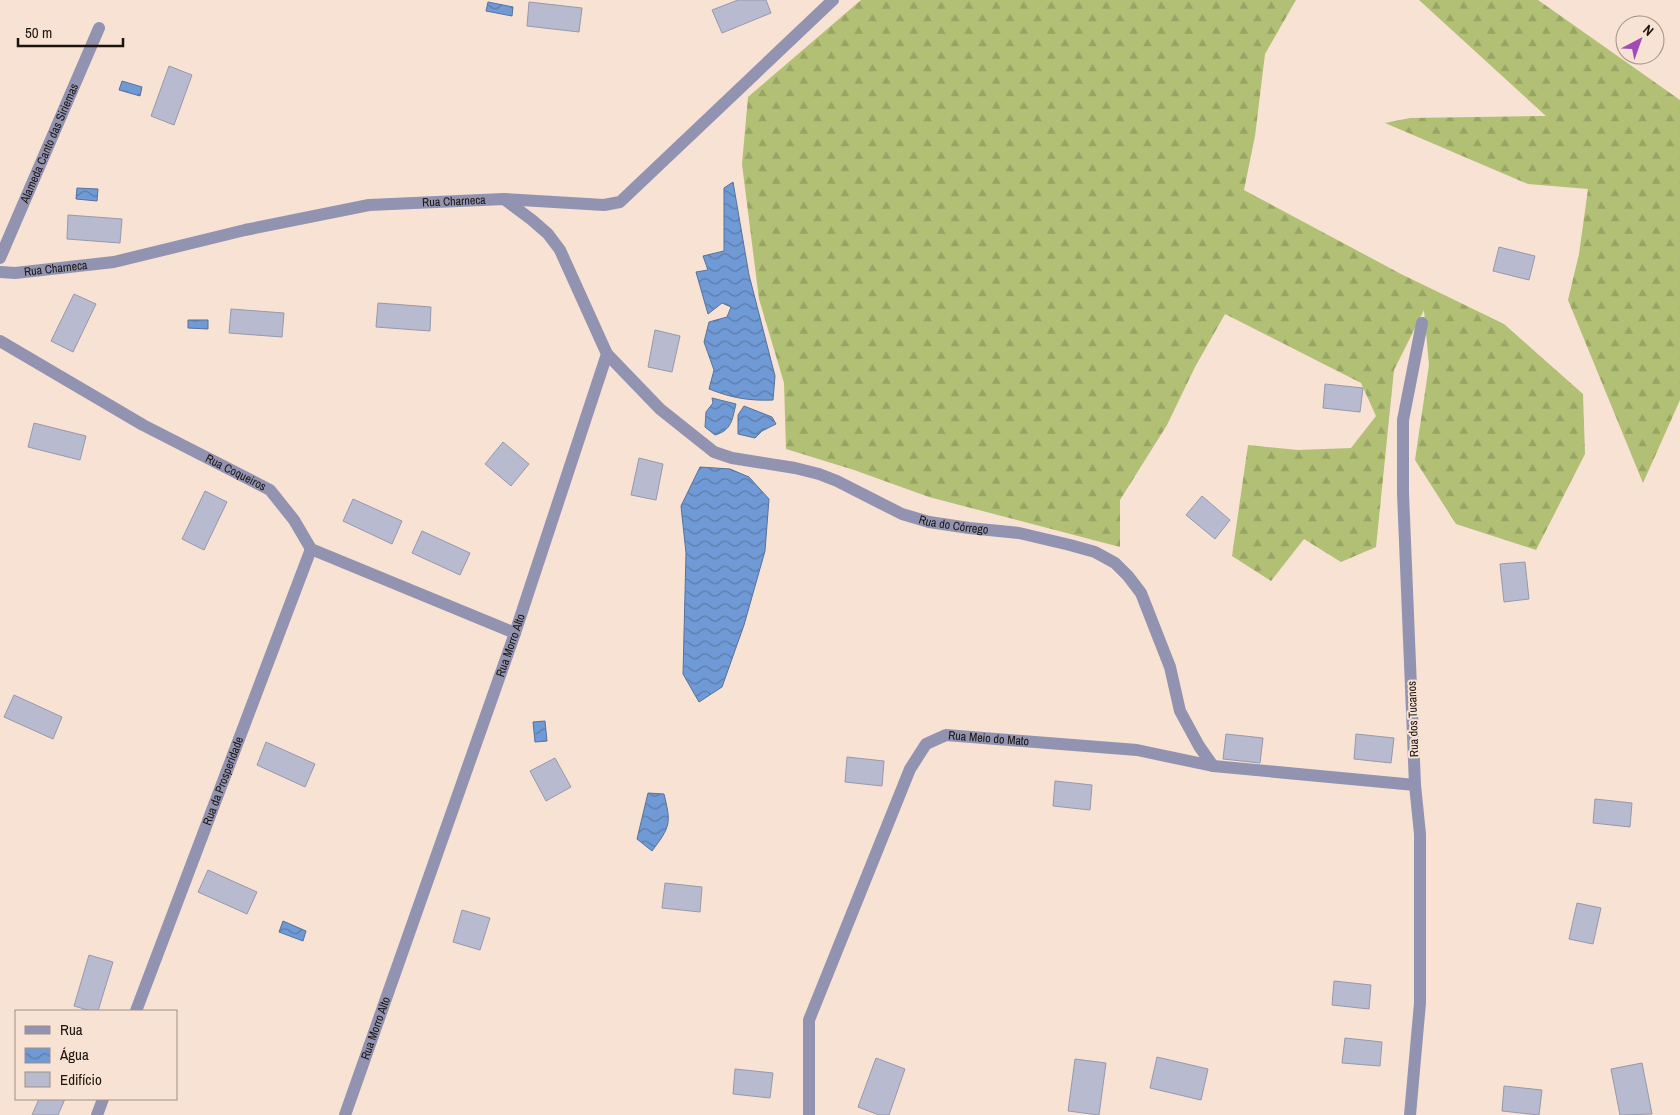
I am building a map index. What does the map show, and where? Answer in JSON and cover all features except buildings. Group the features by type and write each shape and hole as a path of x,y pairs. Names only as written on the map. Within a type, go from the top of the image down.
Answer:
{"street":[{"name":"Rua Charneca","path":"0,272 15,273 114,262 245,230 369,205 504,199 604,205 620,202 833,0"},
{"name":"Alameda Canto das Siriemas","path":"0,258 99,28"},
{"path":"504,199 548,234 560,250 607,354"},
{"name":"Rua dos Tucanos","path":"1410,1115 1420,1003 1420,834 1416,785 1403,493 1403,420 1422,324"},
{"name":"Rua Coqueiros","path":"0,341 143,425 270,490 294,520 311,549"},
{"name":"Rua Morro Alto","path":"345,1115 515,633 607,354"},
{"name":"Rua do Córrego","path":"607,354 660,409 714,452 732,458 795,468 819,474 837,481 902,514 929,522 1027,535 1070,544 1095,552 1115,563 1141,593 1170,666 1180,711 1199,746 1213,766"},
{"path":"311,549 515,633"},
{"name":"Rua da Prosperidade","path":"136,1010 311,549"},
{"name":"Rua Meio do Mato","path":"809,1115 810,1020 910,769 926,744 946,736 1137,750 1213,766 1416,785"},
{"path":"97,1115 103,1100"}],"green space":[{"path":"861,0 1296,0 1265,54 1255,136 1244,190 1401,274 1504,324 1583,394 1585,454 1536,550 1456,524 1415,460 1429,365 1424,310 1394,370 1376,547 1341,562 1304,539 1271,581 1232,556 1248,445 1298,450 1351,448 1376,416 1361,383 1225,314 1195,367 1167,425 1120,500 1120,547 929,497 854,470 786,449 784,383 759,299 742,164 748,97"},
{"path":"1419,0 1538,0 1615,54 1615,65 1630,65 1680,100 1680,400 1643,483 1568,300 1579,254 1588,189 1528,184 1385,123 1410,118 1546,116"}],"water":[{"path":"488,2 513,7 512,16 486,11"},
{"path":"122,81 142,87 140,96 119,90"},
{"path":"733,182 749,275 775,376 773,400 741,398 709,389 714,370 704,342 709,322 727,317 731,307 722,303 708,314 696,272 708,270 703,256 724,251 724,188"},
{"path":"77,188 98,189 97,201 76,199"},
{"path":"188,320 208,320 208,329 188,328"},
{"path":"712,398 736,404 728,427 715,435 705,427 706,412 713,403"},
{"path":"744,406 772,417 776,424 762,431 755,438 738,434 738,415"},
{"path":"700,467 730,469 749,477 769,499 765,551 744,625 722,687 699,702 683,674 686,553 681,506"},
{"path":"545,721 547,741 535,742 533,722"},
{"path":"648,793 664,794 668,812 666,830 652,851 637,839"},
{"path":"283,921 306,931 303,941 279,932"}]}
